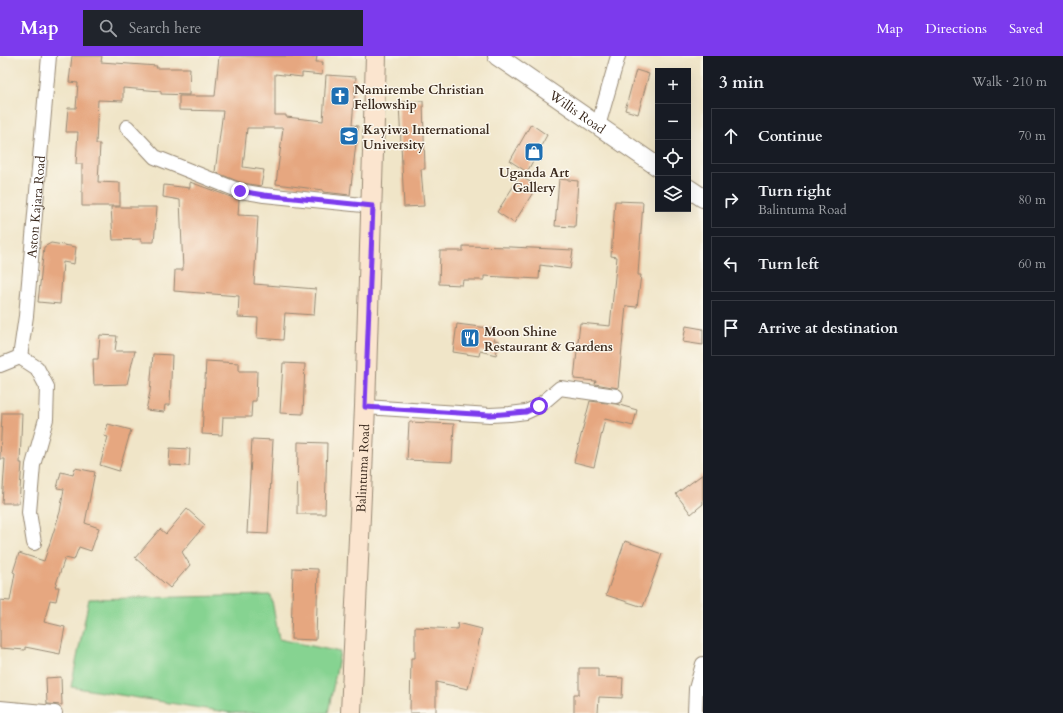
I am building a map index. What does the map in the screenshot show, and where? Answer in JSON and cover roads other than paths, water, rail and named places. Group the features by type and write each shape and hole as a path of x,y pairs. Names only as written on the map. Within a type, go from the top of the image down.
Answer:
{"main road":[{"name":"Balintuma Road","path":"351,713 373,206 376,56"}],"street":[{"name":"Aston Kajara Road","path":"20,357 26,316 49,56"},
{"name":"Willis Road","path":"497,56 655,165"},
{"path":"598,126 618,56"},
{"path":"127,127 155,157 240,191 264,195 373,206"},
{"path":"691,190 703,198"},
{"path":"0,365 20,357 37,368 47,387 46,419 33,465 30,496 29,512 34,543"},
{"path":"365,407 490,415 526,412 539,406 560,388 616,396"},
{"path":"695,713 696,688 703,664"},
{"path":"2,710 55,713"}],"place":[{"name":"Namirembe Christian Fellowship","path":"340,96"},
{"name":"Kayiwa International University","path":"349,136"},
{"name":"Uganda Art Gallery","path":"534,152"},
{"name":"Moon Shine Restaurant & Gardens","path":"470,338"}]}
